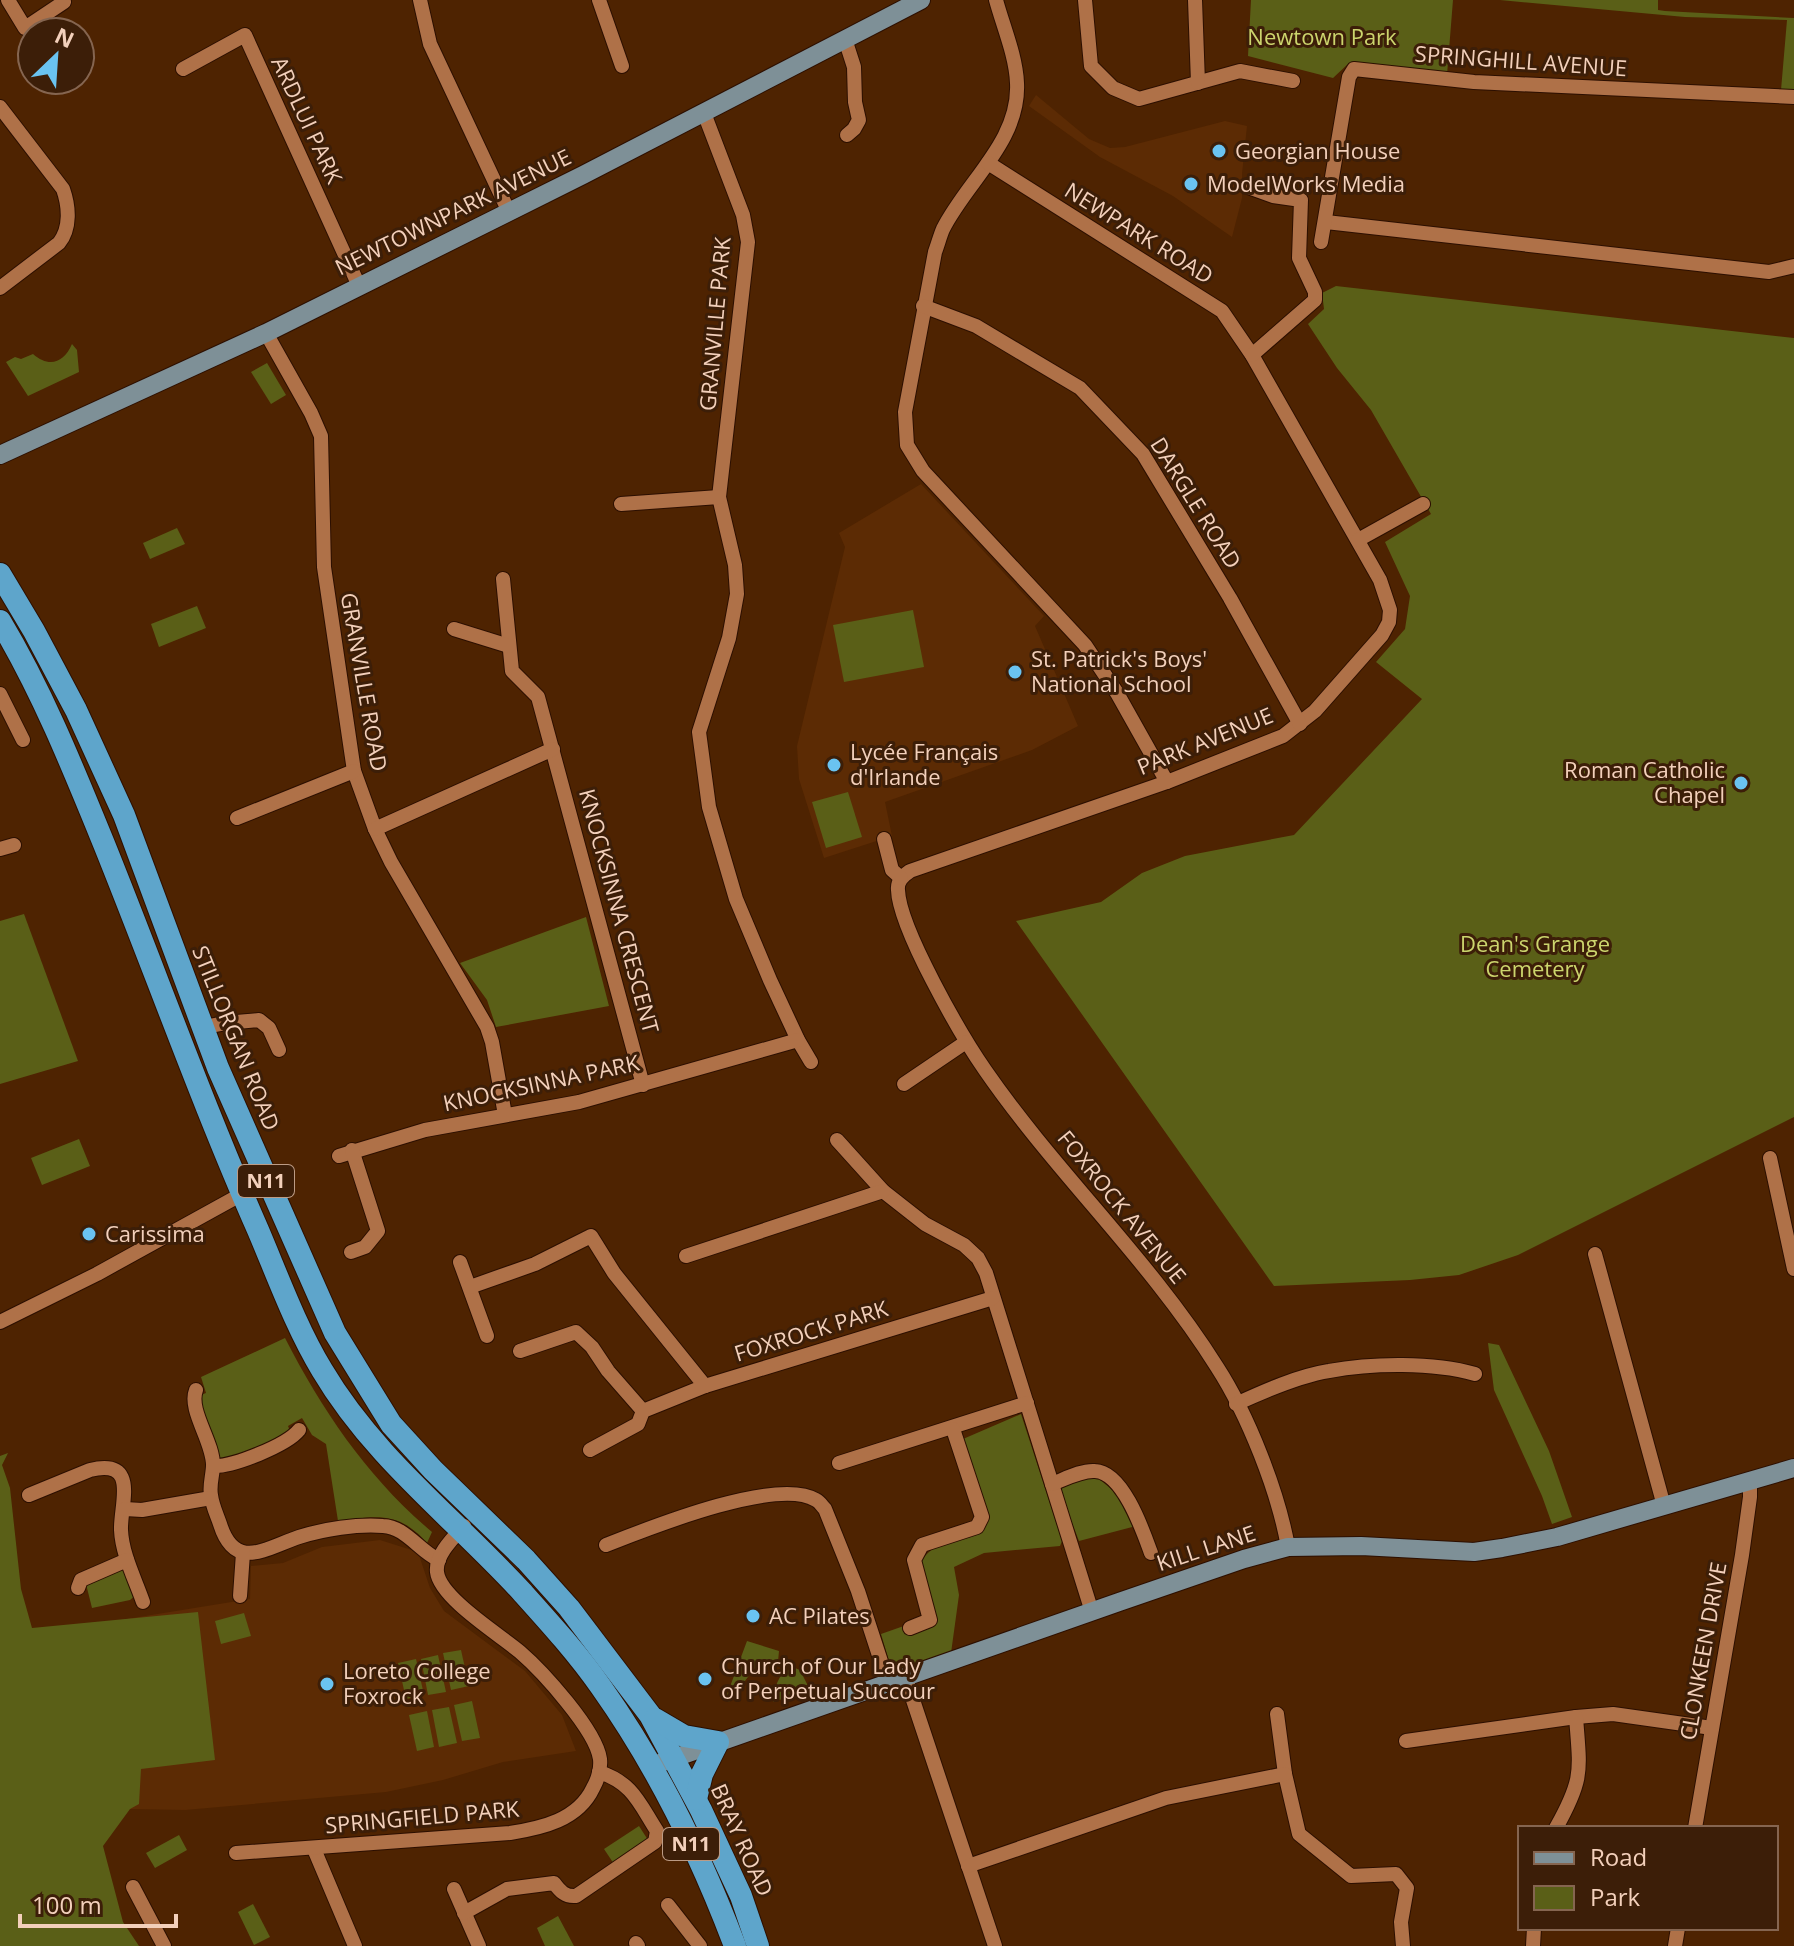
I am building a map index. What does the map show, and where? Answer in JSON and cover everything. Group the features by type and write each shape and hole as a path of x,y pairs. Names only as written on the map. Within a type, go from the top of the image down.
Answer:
{"highway":[{"name":"STILLORGAN ROAD","path":"0,574 76,710 124,815 202,1028 335,1333 391,1424 583,1624 650,1715 674,1757"},
{"name":"N11","path":"0,621 32,678 89,807 242,1194 320,1368 372,1443 519,1589 600,1685 654,1775 706,1874 735,1946"},
{"path":"650,1715 684,1736 718,1742 702,1774 696,1799"},
{"name":"BRAY ROAD","path":"674,1757 741,1896 758,1946"}],"main road":[{"name":"NEWTOWNPARK AVENUE","path":"0,455 266,333 921,0"},
{"name":"KILL LANE","path":"654,1775 674,1757 1244,1559 1288,1547 1361,1546 1474,1552 1557,1537 1794,1468"}],"street":[{"path":"8,0 25,28 64,2"},
{"path":"420,0 430,44 508,210"},
{"path":"599,0 622,66"},
{"path":"996,0 1017,81 1017,99 1008,127 944,228 935,252 905,412 907,445 923,471 1091,653 1167,782"},
{"path":"1085,0 1091,66 1113,88 1139,99 1240,71 1293,81"},
{"path":"1195,0 1198,83"},
{"name":"ARDLUI PARK","path":"183,69 245,35 359,286"},
{"path":"845,39 854,67 859,120 847,135"},
{"name":"SPRINGHILL AVENUE","path":"1321,242 1349,77 1354,69 1474,82 1794,97"},
{"path":"0,107 63,189 69,205 64,236 59,243 0,288"},
{"name":"GRANVILLE PARK","path":"704,113 743,215 748,242 719,497 735,565 737,594 729,638 699,732 709,807 736,899 770,980 811,1062"},
{"name":"NEWPARK ROAD","path":"988,163 1222,311 1252,355 1358,540 1380,580 1390,610"},
{"path":"1248,187 1273,196 1301,200 1299,258 1315,292 1315,300 1252,355"},
{"path":"1326,222 1769,272 1794,266"},
{"name":"DARGLE ROAD","path":"923,306 976,326 1080,388 1143,454 1230,598 1300,724"},
{"name":"GRANVILLE ROAD","path":"266,333 321,436 324,567 354,771 391,862 487,1027 505,1115"},
{"path":"621,504 719,497"},
{"path":"1358,540 1423,504"},
{"path":"454,629 509,646 503,579"},
{"name":"PARK AVENUE","path":"901,878 910,871 1167,782 1283,736 1300,724 1382,635 1389,622 1390,610"},
{"name":"KNOCKSINNA CRESCENT","path":"509,646 512,671 538,697 643,1085"},
{"path":"0,694 23,740"},
{"path":"375,829 553,749"},
{"path":"237,818 354,771"},
{"name":"FOXROCK AVENUE","path":"884,839 892,870 901,878 898,892 912,934 966,1042 1019,1114 1186,1321 1219,1369 1264,1463 1282,1517 1288,1547"},
{"path":"202,1028 222,1022 259,1020 269,1028 279,1050"},
{"name":"KNOCKSINNA PARK","path":"351,1252 365,1247 378,1231 346,1153 425,1130 579,1102 798,1040"},
{"path":"904,1084 966,1042"},
{"path":"837,1140 883,1191 925,1224 964,1245 986,1273 1092,1612"},
{"path":"1770,1158 1794,1269"},
{"path":"686,1256 883,1191"},
{"path":"0,1322 97,1274 242,1194"},
{"path":"470,1287 535,1264 591,1236 614,1273 705,1386"},
{"path":"1595,1254 1664,1506"},
{"path":"460,1262 487,1336"},
{"name":"FOXROCK PARK","path":"590,1450 638,1424 638,1405 993,1298"},
{"path":"520,1351 576,1332 592,1347 638,1405"},
{"path":"1236,1404 1326,1371 1412,1366 1454,1368 1475,1374"},
{"path":"196,1390 193,1402 206,1434 213,1466 211,1498 226,1542 243,1553 264,1551 300,1537 337,1529 382,1525 407,1535 424,1553 439,1560"},
{"path":"839,1463 1027,1403"},
{"path":"910,1628 930,1620 914,1560 917,1552 922,1545 977,1527 982,1517 953,1429"},
{"path":"213,1466 234,1464 252,1457 290,1440 299,1430"},
{"path":"29,1495 90,1470 114,1470 125,1483 121,1529 127,1560 143,1602"},
{"path":"1052,1484 1098,1470 1109,1478 1136,1512 1151,1553"},
{"name":"CLONKEEN DRIVE","path":"1695,1826 1742,1555 1750,1480"},
{"path":"606,1545 725,1503 771,1496 803,1496 816,1500 825,1509 896,1680 968,1866 995,1946"},
{"path":"125,1509 142,1510 211,1498"},
{"path":"464,1913 515,1887 554,1883 569,1897 576,1896 655,1842 657,1831 628,1787 615,1777 599,1772 600,1758 596,1745 557,1690 522,1653 446,1590 437,1570 439,1560 460,1530 478,1512"},
{"path":"240,1596 243,1553"},
{"path":"78,1588 81,1580 127,1560"},
{"path":"1277,1714 1285,1774 1299,1834 1351,1876 1396,1874 1407,1888 1401,1922 1403,1946"},
{"path":"1406,1741 1613,1714 1712,1728"},
{"path":"1557,1826 1572,1800 1580,1771 1576,1717"},
{"name":"SPRINGFIELD PARK","path":"236,1853 534,1829 579,1809 592,1792 599,1772"},
{"path":"968,1866 1166,1798 1285,1774"},
{"name":"SPRINGFIELD PARK","path":"314,1849 355,1946"},
{"path":"133,1887 164,1946"},
{"path":"454,1889 479,1946"},
{"path":"668,1905 700,1946"}],"shaded area":[{"path":"1036,95 1089,139 1110,148 1125,147 1225,121 1247,126 1242,198 1232,237 1173,196 1100,157 1029,106"},
{"path":"921,484 1044,616 1035,626 1078,726 1032,750 885,802 892,836 824,858 799,779 797,746 845,547 839,533"},
{"name":"Loreto College Foxrock","path":"380,1540 418,1552 430,1588 444,1611 525,1671 562,1715 576,1751 503,1762 443,1780 386,1792 185,1810 130,1809 108,1622 250,1599 251,1566 283,1563 322,1547"}],"green space":[{"name":"Newtown Park","path":"1251,0 1453,0 1447,75 1349,63 1333,78 1248,56"},
{"path":"1500,0 1658,0 1658,10 1665,11 1794,18 1794,91 1781,90 1787,20 1685,17"},
{"name":"Dean's Grange Cemetery","path":"1336,286 1794,338 1794,1117 1518,1255 1459,1275 1274,1286 1016,921 1101,902 1142,873 1185,856 1294,835 1422,699 1376,662 1405,629 1410,596 1385,542 1431,514 1371,410 1337,368 1308,324 1324,309 1322,293"},
{"path":"72,344 77,350 79,372 28,396 6,362 33,354 45,361 56,361 65,356"},
{"path":"267,363 286,395 271,404 251,372"},
{"path":"177,528 185,544 150,559 143,543"},
{"path":"197,606 206,628 159,647 151,624"},
{"path":"913,610 924,667 844,682 833,625"},
{"path":"848,792 862,837 826,848 812,802"},
{"path":"24,914 78,1061 0,1084 0,921"},
{"path":"586,917 609,1006 496,1027 487,1000 460,963"},
{"path":"79,1139 90,1166 42,1185 31,1158"},
{"path":"285,1338 331,1418 367,1466 432,1532 427,1543 407,1525 387,1518 338,1521 326,1444 312,1435 302,1418 288,1426 290,1431 245,1457 219,1460 198,1396 206,1393 201,1377"},
{"path":"1488,1343 1499,1345 1549,1451 1572,1517 1552,1524 1494,1390"},
{"path":"1021,1414 1062,1541 1060,1546 984,1553 954,1567 959,1595 951,1653 892,1671 881,1634 935,1615 921,1562 938,1546 978,1533 963,1439"},
{"path":"8,1453 2,1465 10,1488 21,1589 32,1628 198,1612 215,1760 141,1769 139,1804 130,1809 103,1846 123,1922 139,1946 0,1946 0,1456"},
{"path":"1092,1473 1116,1493 1136,1526 1079,1541 1060,1492 1065,1483"},
{"path":"122,1567 129,1572 136,1595 130,1600 92,1608 86,1584"},
{"path":"244,1613 251,1636 221,1644 215,1621"},
{"path":"747,1641 779,1651 778,1662 754,1669 729,1702 725,1700"},
{"path":"461,1650 469,1686 451,1690 443,1653"},
{"path":"438,1655 446,1692 428,1695 421,1659"},
{"path":"416,1659 424,1695 406,1699 398,1663"},
{"path":"795,1668 800,1670 810,1690 773,1702 781,1676"},
{"path":"472,1701 480,1738 462,1741 454,1705"},
{"path":"449,1707 457,1743 439,1747 432,1710"},
{"path":"427,1711 434,1747 417,1751 409,1715"},
{"path":"639,1826 648,1840 614,1864 604,1849"},
{"path":"179,1835 187,1850 155,1868 146,1853"},
{"path":"253,1904 270,1937 254,1945 238,1912"},
{"path":"558,1916 574,1946 545,1946 537,1928"}],"place":[{"name":"Georgian House","path":"1219,151"},
{"name":"ModelWorks Media","path":"1191,184"},
{"name":"St. Patrick's Boys' National School","path":"1015,672"},
{"name":"Lycée Français d'Irlande","path":"834,765"},
{"name":"Roman Catholic Chapel","path":"1741,783"},
{"name":"Carissima","path":"89,1234"},
{"name":"AC Pilates","path":"753,1616"},
{"name":"Church of Our Lady of Perpetual Succour","path":"705,1679"},
{"name":"Loreto College Foxrock","path":"327,1684"}]}
